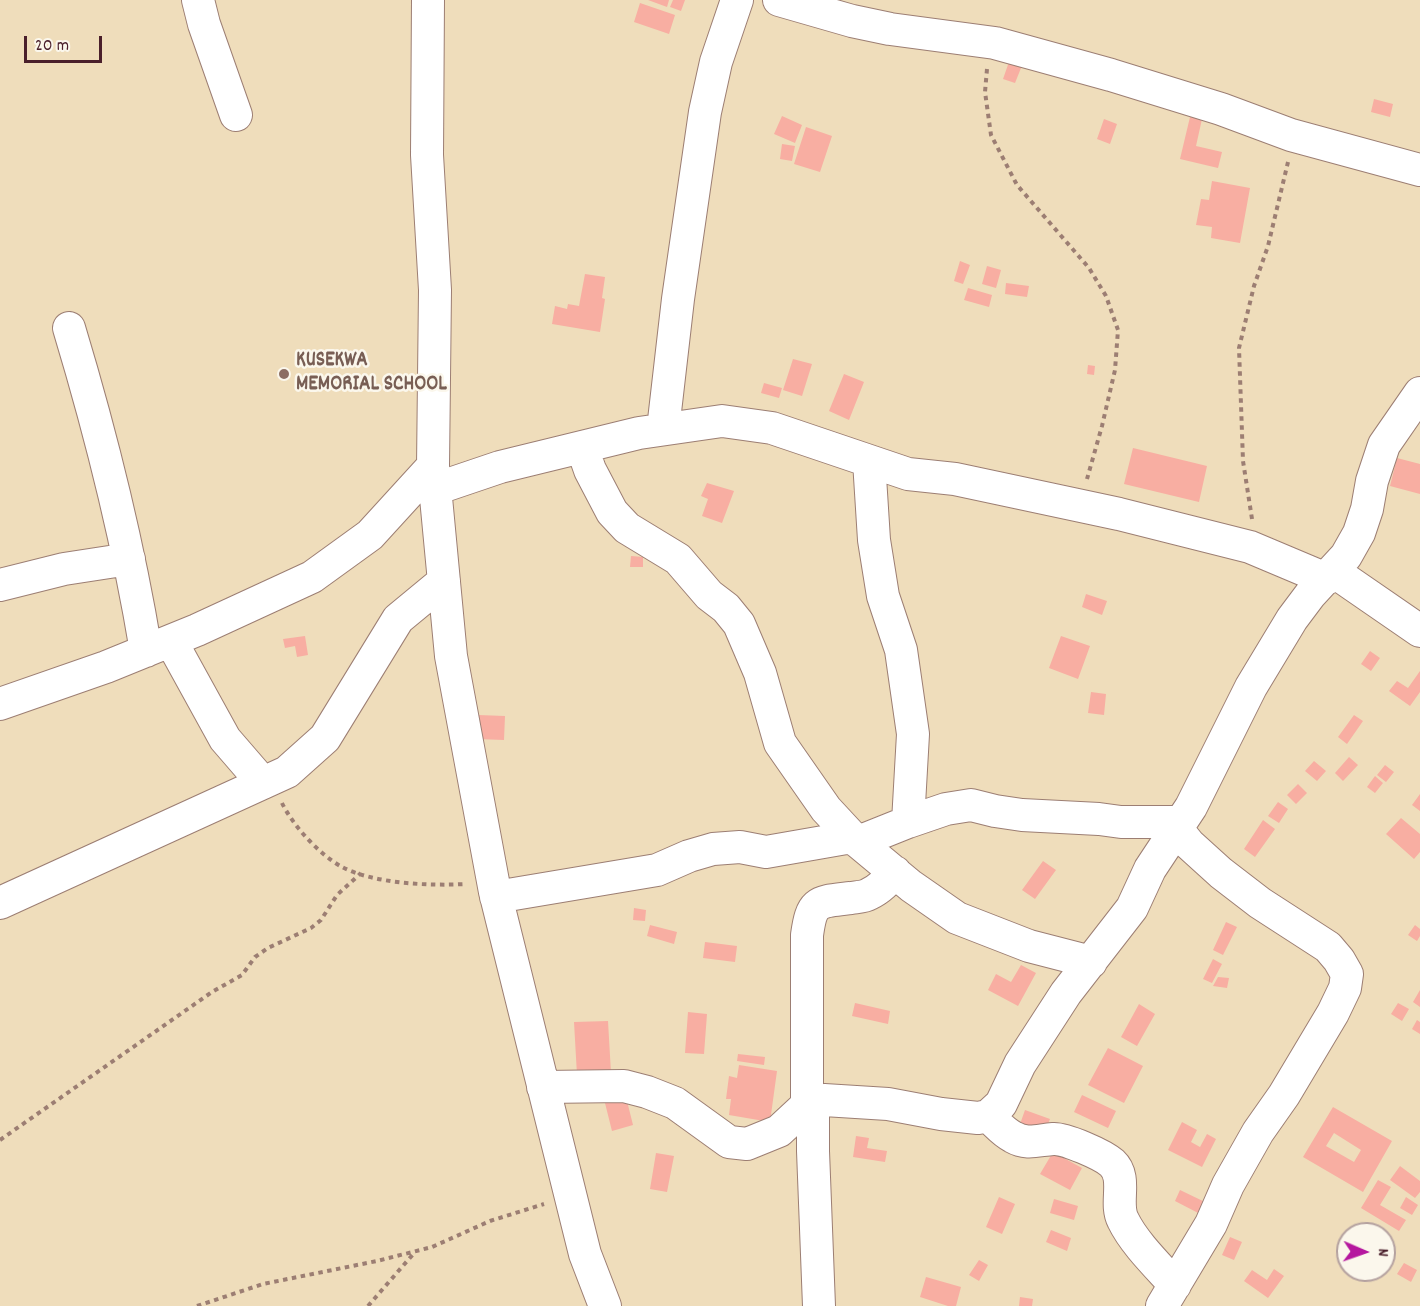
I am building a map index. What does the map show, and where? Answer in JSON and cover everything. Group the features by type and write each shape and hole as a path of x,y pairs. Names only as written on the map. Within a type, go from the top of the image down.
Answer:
{"street":[{"path":"198,0 204,24 236,115"},
{"path":"428,0 427,155 435,290 434,478 451,656 495,890 585,1254 604,1306"},
{"path":"779,0 852,21 890,29 986,41 1111,75 1221,109 1291,135 1420,170"},
{"path":"663,429 678,299 705,112 731,5"},
{"path":"69,328 87,389 129,559 159,646 225,739 267,782"},
{"path":"543,1087 624,1086 647,1092 675,1103 729,1142 747,1144 779,1131 810,1104 824,1100 888,1104 978,1118 988,1116 1001,1104 1020,1064 1065,993 1132,908 1150,869 1191,807 1262,669 1292,619 1310,595 1346,556 1359,533 1384,445 1420,393"},
{"path":"0,704 159,646 312,577 370,535 434,478 500,467 639,433 722,421 772,428 908,474 955,479 1250,547 1330,575 1420,632"},
{"path":"582,447 590,470 612,512 627,528 678,559 709,595 740,624 760,673 780,743 826,809 855,840 957,918 1029,946 1091,962"},
{"path":"869,461 873,540 883,596 901,650 912,734 908,822"},
{"path":"0,585 64,569 129,559"},
{"path":"0,903 287,772 325,738 398,619 444,581"},
{"path":"495,890 657,870 689,856 713,849 740,847 766,852 855,840 946,809 971,805 1022,815 1179,826"},
{"path":"1168,1296 1211,1224 1228,1185 1258,1132 1284,1095 1333,1012 1345,988 1347,974 1328,947 1260,903 1221,873 1189,844 1179,826"},
{"path":"819,1306 810,1104 807,935 810,914 816,906 824,902 867,896 882,887 895,872"},
{"path":"988,1116 1013,1138 1029,1143 1054,1138 1069,1142 1114,1165 1120,1179 1119,1205 1122,1220 1144,1251 1168,1296"}],"path":[{"path":"986,41 986,92 991,135 1017,185 1089,268 1106,296 1118,330 1112,381 1080,506"},
{"path":"1259,550 1249,505 1243,460 1239,348 1283,186 1291,135"},
{"path":"267,782 300,831 333,862 370,877 495,890"},
{"path":"0,1140 212,992 242,975 255,957 268,948 311,928 321,920 337,894 361,873"},
{"path":"197,1306 263,1284 432,1247 490,1221 570,1195"},
{"path":"368,1306 415,1252"}],"building":[{"path":"648,0 669,0 667,7"},
{"path":"673,0 685,0 681,11 670,7"},
{"path":"640,3 675,15 669,34 634,22"},
{"path":"1010,59 1023,63 1015,83 1003,79"},
{"path":"1374,99 1393,104 1390,117 1371,112"},
{"path":"782,116 802,125 795,143 774,134"},
{"path":"1190,117 1202,119 1196,146 1222,152 1218,168 1180,159"},
{"path":"1104,119 1117,124 1110,144 1097,139"},
{"path":"806,127 832,136 820,172 794,164"},
{"path":"782,144 795,146 792,161 780,159"},
{"path":"1212,181 1250,188 1240,243 1211,238 1212,227 1196,225 1201,199 1209,200"},
{"path":"960,261 970,265 963,284 954,281"},
{"path":"987,266 1001,270 996,288 982,284"},
{"path":"585,274 605,277 602,298 605,299 600,332 552,324 555,306 567,309 568,304 579,306"},
{"path":"1006,283 1029,286 1027,297 1005,294"},
{"path":"968,288 992,295 989,307 964,300"},
{"path":"793,359 812,364 802,396 783,390"},
{"path":"1088,365 1095,366 1094,375 1087,374"},
{"path":"844,374 864,382 849,420 829,411"},
{"path":"764,383 782,388 779,398 761,393"},
{"path":"1133,448 1207,466 1199,502 1124,484"},
{"path":"1397,458 1420,464 1420,494 1390,486"},
{"path":"707,483 734,491 722,523 702,516 708,499 701,496"},
{"path":"631,556 643,557 643,567 630,567"},
{"path":"1086,594 1107,601 1102,615 1082,607"},
{"path":"305,636 308,655 297,657 295,646 285,648 283,639"},
{"path":"1061,636 1090,646 1078,679 1049,668"},
{"path":"1370,651 1380,658 1371,671 1361,664"},
{"path":"1420,671 1420,692 1410,706 1389,691 1397,681 1408,688"},
{"path":"1091,692 1106,694 1104,715 1088,713"},
{"path":"478,715 505,716 504,740 477,739"},
{"path":"1354,715 1363,721 1347,744 1338,737"},
{"path":"1349,757 1358,765 1343,781 1335,773"},
{"path":"1314,761 1326,771 1317,781 1305,771"},
{"path":"1385,765 1394,772 1386,782 1377,775"},
{"path":"1375,776 1383,783 1375,793 1367,787"},
{"path":"1298,784 1307,793 1296,804 1287,795"},
{"path":"1420,794 1420,811 1412,805"},
{"path":"1278,802 1288,809 1279,823 1268,816"},
{"path":"1401,818 1420,834 1420,852 1414,859 1386,834"},
{"path":"1263,820 1275,829 1255,857 1244,849"},
{"path":"1043,861 1056,870 1035,899 1022,890"},
{"path":"634,908 646,910 645,921 633,920"},
{"path":"1226,922 1237,927 1223,955 1213,950"},
{"path":"650,925 677,932 674,944 647,936"},
{"path":"1415,925 1420,929 1417,941 1408,935"},
{"path":"705,942 737,946 735,962 703,958"},
{"path":"1213,959 1222,964 1212,983 1203,979"},
{"path":"1021,965 1036,973 1018,1006 988,990 996,974 1011,982"},
{"path":"1218,977 1229,978 1227,988 1213,986"},
{"path":"1420,990 1420,1007 1413,1002"},
{"path":"855,1003 890,1011 888,1024 852,1016"},
{"path":"1398,1003 1409,1009 1402,1021 1391,1014"},
{"path":"1139,1004 1155,1014 1137,1046 1121,1037"},
{"path":"688,1012 707,1014 704,1054 685,1053"},
{"path":"1417,1020 1420,1022 1420,1034 1412,1029"},
{"path":"608,1021 611,1073 577,1075 574,1022"},
{"path":"1108,1048 1143,1066 1124,1103 1088,1085"},
{"path":"738,1054 765,1057 764,1065 737,1061"},
{"path":"739,1065 777,1071 770,1122 729,1115 731,1099 726,1099 729,1076 737,1078"},
{"path":"625,1093 633,1125 612,1131 604,1099"},
{"path":"1082,1095 1116,1111 1108,1128 1074,1112"},
{"path":"1333,1107 1392,1141 1363,1192 1303,1157","holes":["1334,1133 1361,1150 1354,1162 1326,1146"]},
{"path":"1025,1110 1050,1119 1043,1136 1019,1127"},
{"path":"1182,1122 1197,1130 1191,1142 1200,1147 1207,1134 1216,1139 1202,1167 1168,1150"},
{"path":"856,1136 869,1138 867,1148 887,1151 885,1162 853,1157"},
{"path":"1053,1152 1082,1168 1070,1190 1040,1174"},
{"path":"656,1153 674,1156 667,1192 650,1189"},
{"path":"1400,1166 1420,1181 1420,1192 1415,1198 1390,1180"},
{"path":"1378,1180 1391,1187 1380,1205 1406,1220 1399,1231 1396,1229 1396,1222 1384,1222 1361,1208"},
{"path":"1180,1190 1207,1203 1202,1215 1175,1201"},
{"path":"999,1197 1015,1204 1002,1234 986,1227"},
{"path":"1406,1197 1418,1205 1412,1215 1400,1208"},
{"path":"1054,1199 1078,1206 1074,1220 1050,1213"},
{"path":"1051,1230 1071,1238 1067,1251 1046,1242"},
{"path":"1230,1237 1242,1242 1234,1260 1222,1255"},
{"path":"979,1260 988,1265 979,1281 969,1275"},
{"path":"1404,1263 1417,1270 1411,1282 1397,1274"},
{"path":"1274,1269 1284,1276 1268,1298 1244,1281 1252,1270 1267,1280"},
{"path":"926,1277 961,1287 956,1306 948,1306 920,1297"},
{"path":"1020,1297 1033,1299 1032,1306 1019,1306"}],"place":[{"name":"KUSEKWA MEMORIAL SCHOOL","path":"284,374"}]}
